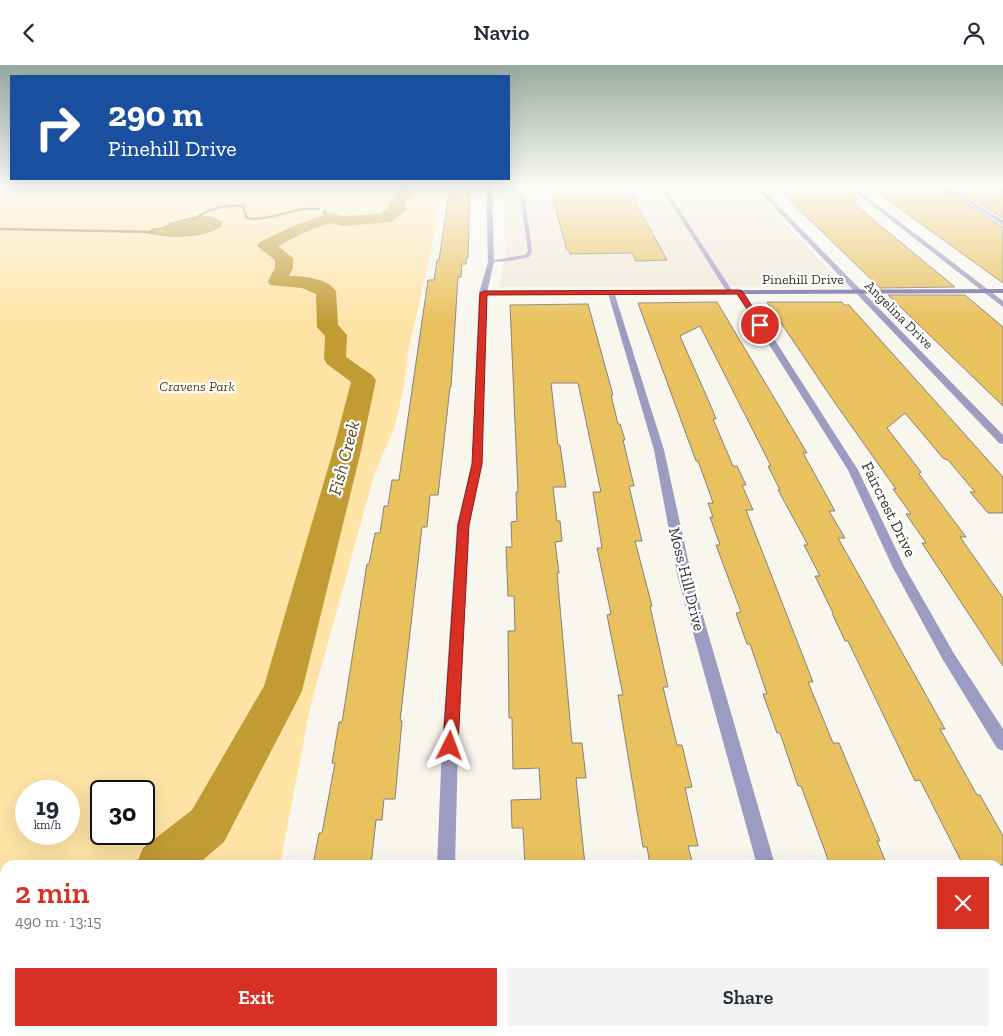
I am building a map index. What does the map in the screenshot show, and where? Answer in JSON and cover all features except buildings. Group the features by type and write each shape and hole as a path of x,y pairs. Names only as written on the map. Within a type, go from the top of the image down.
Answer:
{"street":[{"path":"446,860 463,525 477,464 484,293 490,261 490,231"},
{"name":"Angelina Drive","path":"800,231 1003,441"},
{"path":"907,231 1003,305"},
{"name":"Pinehill Drive","path":"484,293 1003,291"},
{"name":"Moss Hill Drive","path":"610,292 659,450 685,578 765,860"},
{"name":"Faircrest Drive","path":"735,292 853,470 898,566 948,656 1003,743"}],"lane":[{"path":"490,261 509,260 526,256 530,251 527,231"},
{"path":"693,231 735,292"}],"shaded area":[{"path":"150,231 211,231 185,236 166,236 148,233"},
{"path":"505,231 793,231 844,286 499,287 506,254"}],"green space":[{"name":"Cravens Park","path":"0,231 435,231 408,352 404,386 395,426 374,475 310,708 281,860 0,860"}],"waterway":[{"path":"120,231 155,232"},
{"name":"Fish Creek","path":"166,860 208,826 282,691 347,451 364,380 335,359 336,335 328,327 326,291 305,282 277,281 284,268 284,258 266,246 294,231"}],"route":[{"path":"450,746 463,525 477,464 484,293 740,292 760,325"}]}
